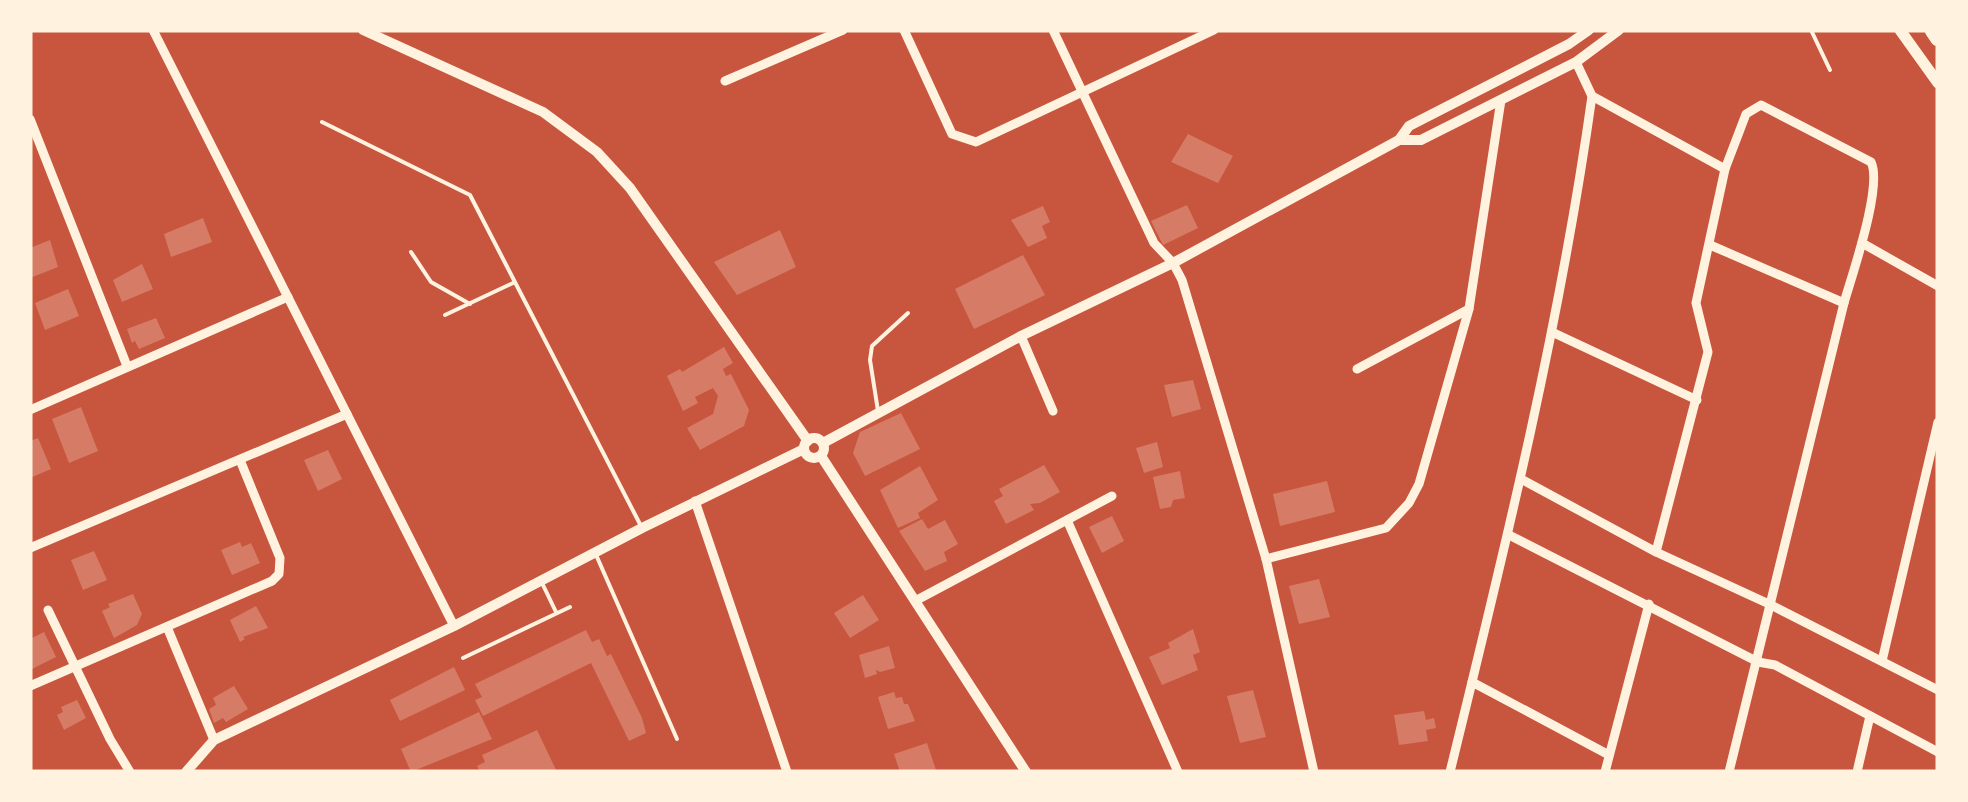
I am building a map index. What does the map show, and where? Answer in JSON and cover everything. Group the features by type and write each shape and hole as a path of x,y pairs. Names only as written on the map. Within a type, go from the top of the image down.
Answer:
{"main road":[{"path":"1900,30 1938,83"}],"street":[{"path":"154,30 454,626"},
{"path":"363,30 543,112 597,152 630,188 806,445 810,457 821,456"},
{"path":"392,43 396,30"},
{"path":"725,81 843,30"},
{"path":"904,30 952,134 976,142 1209,31"},
{"path":"1053,30 1154,243 1173,263 1182,280 1266,559 1314,772"},
{"path":"1399,140 1408,126 1589,30"},
{"path":"823,443 1021,336 1173,263 1399,140 1420,140 1576,62 1620,30"},
{"path":"1450,772 1554,333 1592,96 1576,62"},
{"path":"1592,96 1725,169"},
{"path":"1266,559 1386,528 1408,503 1418,484 1468,309 1501,100"},
{"path":"1656,552 1708,352 1696,303 1725,169 1746,114 1761,105 1870,162 1874,168 1862,243 1729,772"},
{"path":"30,118 127,366"},
{"path":"1862,243 1938,286"},
{"path":"1710,245 1844,303"},
{"path":"30,410 288,297"},
{"path":"1357,369 1468,309"},
{"path":"1554,333 1697,400"},
{"path":"1021,336 1053,411"},
{"path":"30,548 347,414"},
{"path":"1882,661 1938,422"},
{"path":"186,772 214,740 454,626 816,439 823,443"},
{"path":"823,443 821,456 1026,772"},
{"path":"30,686 272,581 279,574 280,558 240,460"},
{"path":"1521,479 1656,552 1938,690"},
{"path":"915,601 1112,496"},
{"path":"696,501 787,772"},
{"path":"1067,520 1178,772"},
{"path":"1509,535 1758,662 1775,665 1938,752"},
{"path":"1605,772 1649,604"},
{"path":"48,610 130,772"},
{"path":"167,627 214,740"},
{"path":"1472,682 1610,755"},
{"path":"1856,772 1870,716"}],"lane":[{"path":"1811,30 1830,70"},
{"path":"322,122 470,195 642,528"},
{"path":"410,252 431,282 470,304"},
{"path":"446,315 515,282"},
{"path":"878,411 870,360 872,346 908,314"},
{"path":"596,552 677,739"},
{"path":"540,581 556,612"},
{"path":"463,658 570,607"}],"building":[{"path":"1188,134 1233,156 1218,183 1171,162"},
{"path":"1187,205 1198,228 1163,245 1151,221"},
{"path":"1043,206 1050,222 1042,226 1047,238 1028,247 1011,220"},
{"path":"203,218 212,242 171,257 164,234"},
{"path":"780,230 796,267 737,295 714,262"},
{"path":"50,240 58,267 30,278 30,248"},
{"path":"1023,255 1045,295 974,329 955,289"},
{"path":"142,264 153,289 122,302 113,280"},
{"path":"68,289 79,316 45,330 35,303"},
{"path":"156,318 165,338 139,349 127,329"},
{"path":"724,347 733,363 723,369 726,376 731,374 749,410 744,426 700,450 687,428 713,414 718,396 713,388 695,397 698,403 683,411 667,376 680,369 682,372"},
{"path":"1193,380 1201,409 1172,417 1164,385"},
{"path":"81,407 98,451 69,463 52,419"},
{"path":"901,413 920,449 865,476 853,453 860,432"},
{"path":"38,438 51,469 30,478 30,441"},
{"path":"1157,442 1163,467 1144,473 1136,448"},
{"path":"328,450 342,479 318,491 304,460"},
{"path":"1044,465 1060,492 1030,504 1034,510 1006,524 994,501 1003,496 999,489"},
{"path":"920,466 938,500 918,513 920,518 898,528 880,490"},
{"path":"1180,471 1185,498 1173,500 1171,507 1160,509 1153,477"},
{"path":"1327,481 1335,512 1280,526 1273,494"},
{"path":"1112,516 1124,541 1102,553 1089,527"},
{"path":"922,519 928,529 945,520 958,544 944,552 947,561 925,571 899,531"},
{"path":"240,542 242,547 251,543 260,563 232,575 221,550"},
{"path":"94,551 107,580 83,590 71,560"},
{"path":"1319,579 1330,617 1299,624 1289,586"},
{"path":"133,594 142,614 137,625 114,638 102,611 110,607 108,604"},
{"path":"863,595 879,620 850,638 834,613"},
{"path":"256,606 268,628 243,637 240,642 230,620"},
{"path":"1193,629 1200,652 1193,655 1198,670 1162,685 1149,657 1170,648 1168,643"},
{"path":"586,630 592,642 599,639 607,656 611,654 646,733 629,741 591,663 483,716 475,700 482,697 475,684"},
{"path":"44,632 56,657 30,670 30,639"},
{"path":"889,646 895,668 876,670 877,674 865,678 859,655"},
{"path":"454,667 465,690 400,721 390,700"},
{"path":"234,686 248,709 226,722 223,718 214,723 209,709 216,705 213,698"},
{"path":"1253,690 1266,737 1240,743 1227,696"},
{"path":"894,692 896,698 902,697 904,704 908,704 915,721 888,729 878,697"},
{"path":"77,700 86,718 64,730 57,715 63,712 61,707"},
{"path":"1424,711 1426,720 1434,718 1436,728 1426,730 1428,741 1399,745 1394,715"},
{"path":"479,712 492,739 411,772 401,749"},
{"path":"537,730 557,772 480,772 477,766 485,762 482,755"},
{"path":"927,743 936,770 900,772 894,754"}]}
